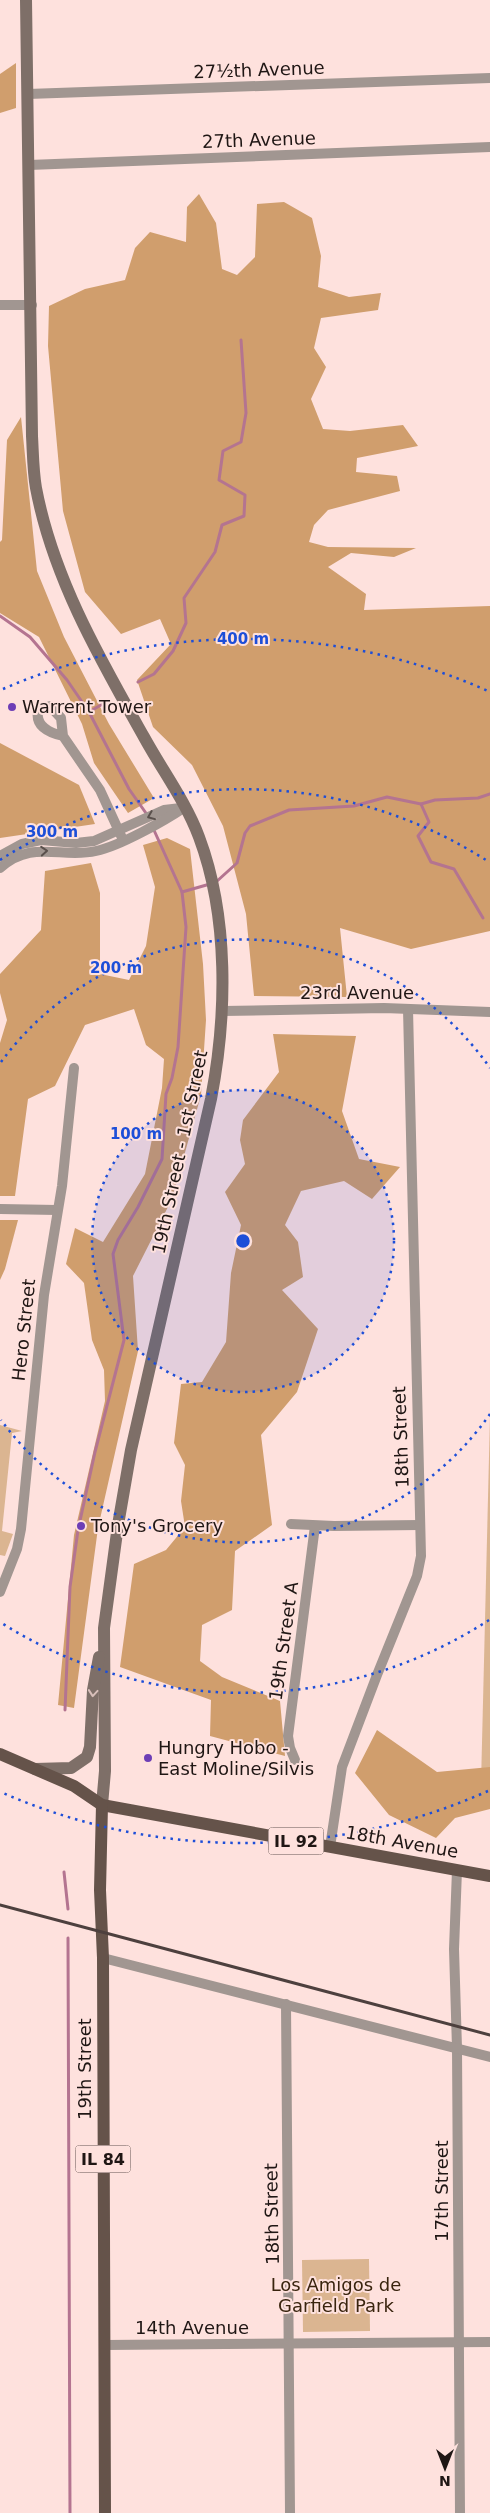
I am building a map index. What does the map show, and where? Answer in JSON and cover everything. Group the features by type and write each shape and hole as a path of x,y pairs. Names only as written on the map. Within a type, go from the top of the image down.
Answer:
{"main road":[{"name":"19th Street - 1st Street","path":"26,0 33,456 36,485 49,537 68,589 101,662 185,807 199,836 212,883 217,912 223,1011 218,1061 211,1099 131,1450 104,1628 105,1771 102,1806"},
{"path":"35,1769 71,1768 82,1762 89,1753 93,1690 104,1628"},
{"path":"0,1754 74,1786 102,1806"},
{"name":"18th Avenue","path":"102,1806 490,1876"},
{"name":"19th Street","path":"102,1806 100,1890 103,1958 104,2513"}],"street":[{"name":"27½th Avenue","path":"28,94 490,78"},
{"name":"27th Avenue","path":"30,165 490,147"},
{"path":"0,305 32,305"},
{"path":"63,736 100,790 123,840"},
{"path":"0,856 22,844 41,840 85,843 164,810 185,807"},
{"path":"0,868 16,858 36,852 85,853 97,851 164,821 185,807"},
{"name":"23rd Avenue","path":"223,1011 408,1009 490,1012"},
{"name":"18th Street","path":"330,1847 342,1767 376,1674 418,1576 421,1556 408,1009"},
{"name":"Hero Street","path":"0,1592 16,1550 21,1529 44,1295 57,1210 74,1068"},
{"path":"0,1210 57,1210"},
{"path":"291,1524 315,1526 420,1525"},
{"name":"19th Street A","path":"296,1760 290,1748 288,1736 315,1526"},
{"name":"17th Street","path":"457,1870 454,1949 457,2048 460,2513"},
{"path":"103,1958 490,2056"},
{"name":"18th Street","path":"286,2004 290,2513"},
{"name":"14th Avenue","path":"104,2345 490,2342"}],"green space":[{"path":"490,1416 490,1786 481,1784"},
{"path":"0,1425 22,1431 12,1433 2,1531 13,1534 5,1556 0,1555"},
{"name":"Los Amigos de Garfield Park","path":"369,2259 370,2331 303,2332 302,2260"}],"shaded area":[{"path":"16,63 16,108 0,113 0,74"},
{"path":"199,194 216,223 222,269 237,275 255,257 257,204 284,202 312,218 321,256 318,287 349,297 381,293 378,310 321,318 314,348 326,367 311,399 323,429 350,431 403,425 418,446 357,458 356,472 397,476 400,491 328,510 314,525 309,542 328,547 416,548 394,557 351,553 328,567 366,594 364,610 490,606 490,931 411,949 340,928 347,997 254,996 246,914 223,826 192,765 153,727 137,680 171,644 160,619 121,634 85,592 63,511 48,346 49,306 85,289 125,280 135,248 150,232 186,242 187,207"},
{"path":"21,417 37,571 64,637 109,724 154,798 128,813 94,763 82,724 39,637 0,613 0,542 2,540 7,440"},
{"path":"0,743 79,785 95,824 0,838"},
{"path":"167,838 190,849 203,964 206,1020 201,1095 172,1199 133,1276 138,1351 98,1528 74,1708 58,1705 74,1535 105,1401 104,1370 92,1340 84,1283 66,1264 75,1228 103,1242 145,1174 162,1088 164,1059 146,1045 134,1009 85,1025 55,1086 28,1099 15,1196 0,1196 0,1043 7,1020 0,993 0,974 41,930 45,871 91,863 100,893 100,974 129,980 146,946 155,887 143,845"},
{"path":"273,1034 356,1036 342,1111 359,1159 400,1167 372,1199 344,1181 301,1191 285,1225 298,1242 303,1277 282,1290 318,1329 297,1392 261,1435 272,1525 235,1551 232,1610 202,1625 200,1661 222,1677 280,1701 285,1756 210,1736 211,1700 120,1667 134,1564 166,1550 185,1527 181,1501 185,1465 174,1443 181,1384 202,1382 226,1342 231,1273 241,1225 225,1192 245,1164 240,1140 243,1120 279,1072"},
{"path":"0,1220 18,1220 5,1269 0,1280"},
{"path":"377,1730 437,1772 490,1767 490,1809 455,1818 436,1838 389,1815 355,1773"}],"waterway":[{"path":"138,682 154,674 173,651 186,623 184,598 215,552 222,525 244,516 245,495 219,480 223,451 241,442 246,413 241,340"},
{"path":"0,616 30,637 67,680 89,712 129,789 148,816"},
{"path":"89,712 106,702"},
{"path":"216,882 237,863 245,833 250,826 289,810 354,806 387,797 421,804 435,800 478,798 490,794"},
{"path":"421,804 429,822 418,836 431,862 454,869 483,918"},
{"path":"65,1710 70,1587 78,1530 95,1452 124,1340 113,1254 118,1240 138,1207 162,1159 166,1094 172,1078 178,1047 186,927 182,892 153,828"},
{"path":"182,892 210,884"},
{"path":"64,1872 68,1909"},
{"path":"68,1938 70,2513"}],"railway":[{"path":"0,1905 490,2035"}],"place":[{"name":"Warrent Tower","path":"12,707"},
{"name":"Tony's Grocery","path":"81,1526"},
{"name":"Hungry Hobo - East Moline/Silvis","path":"148,1758"}]}
